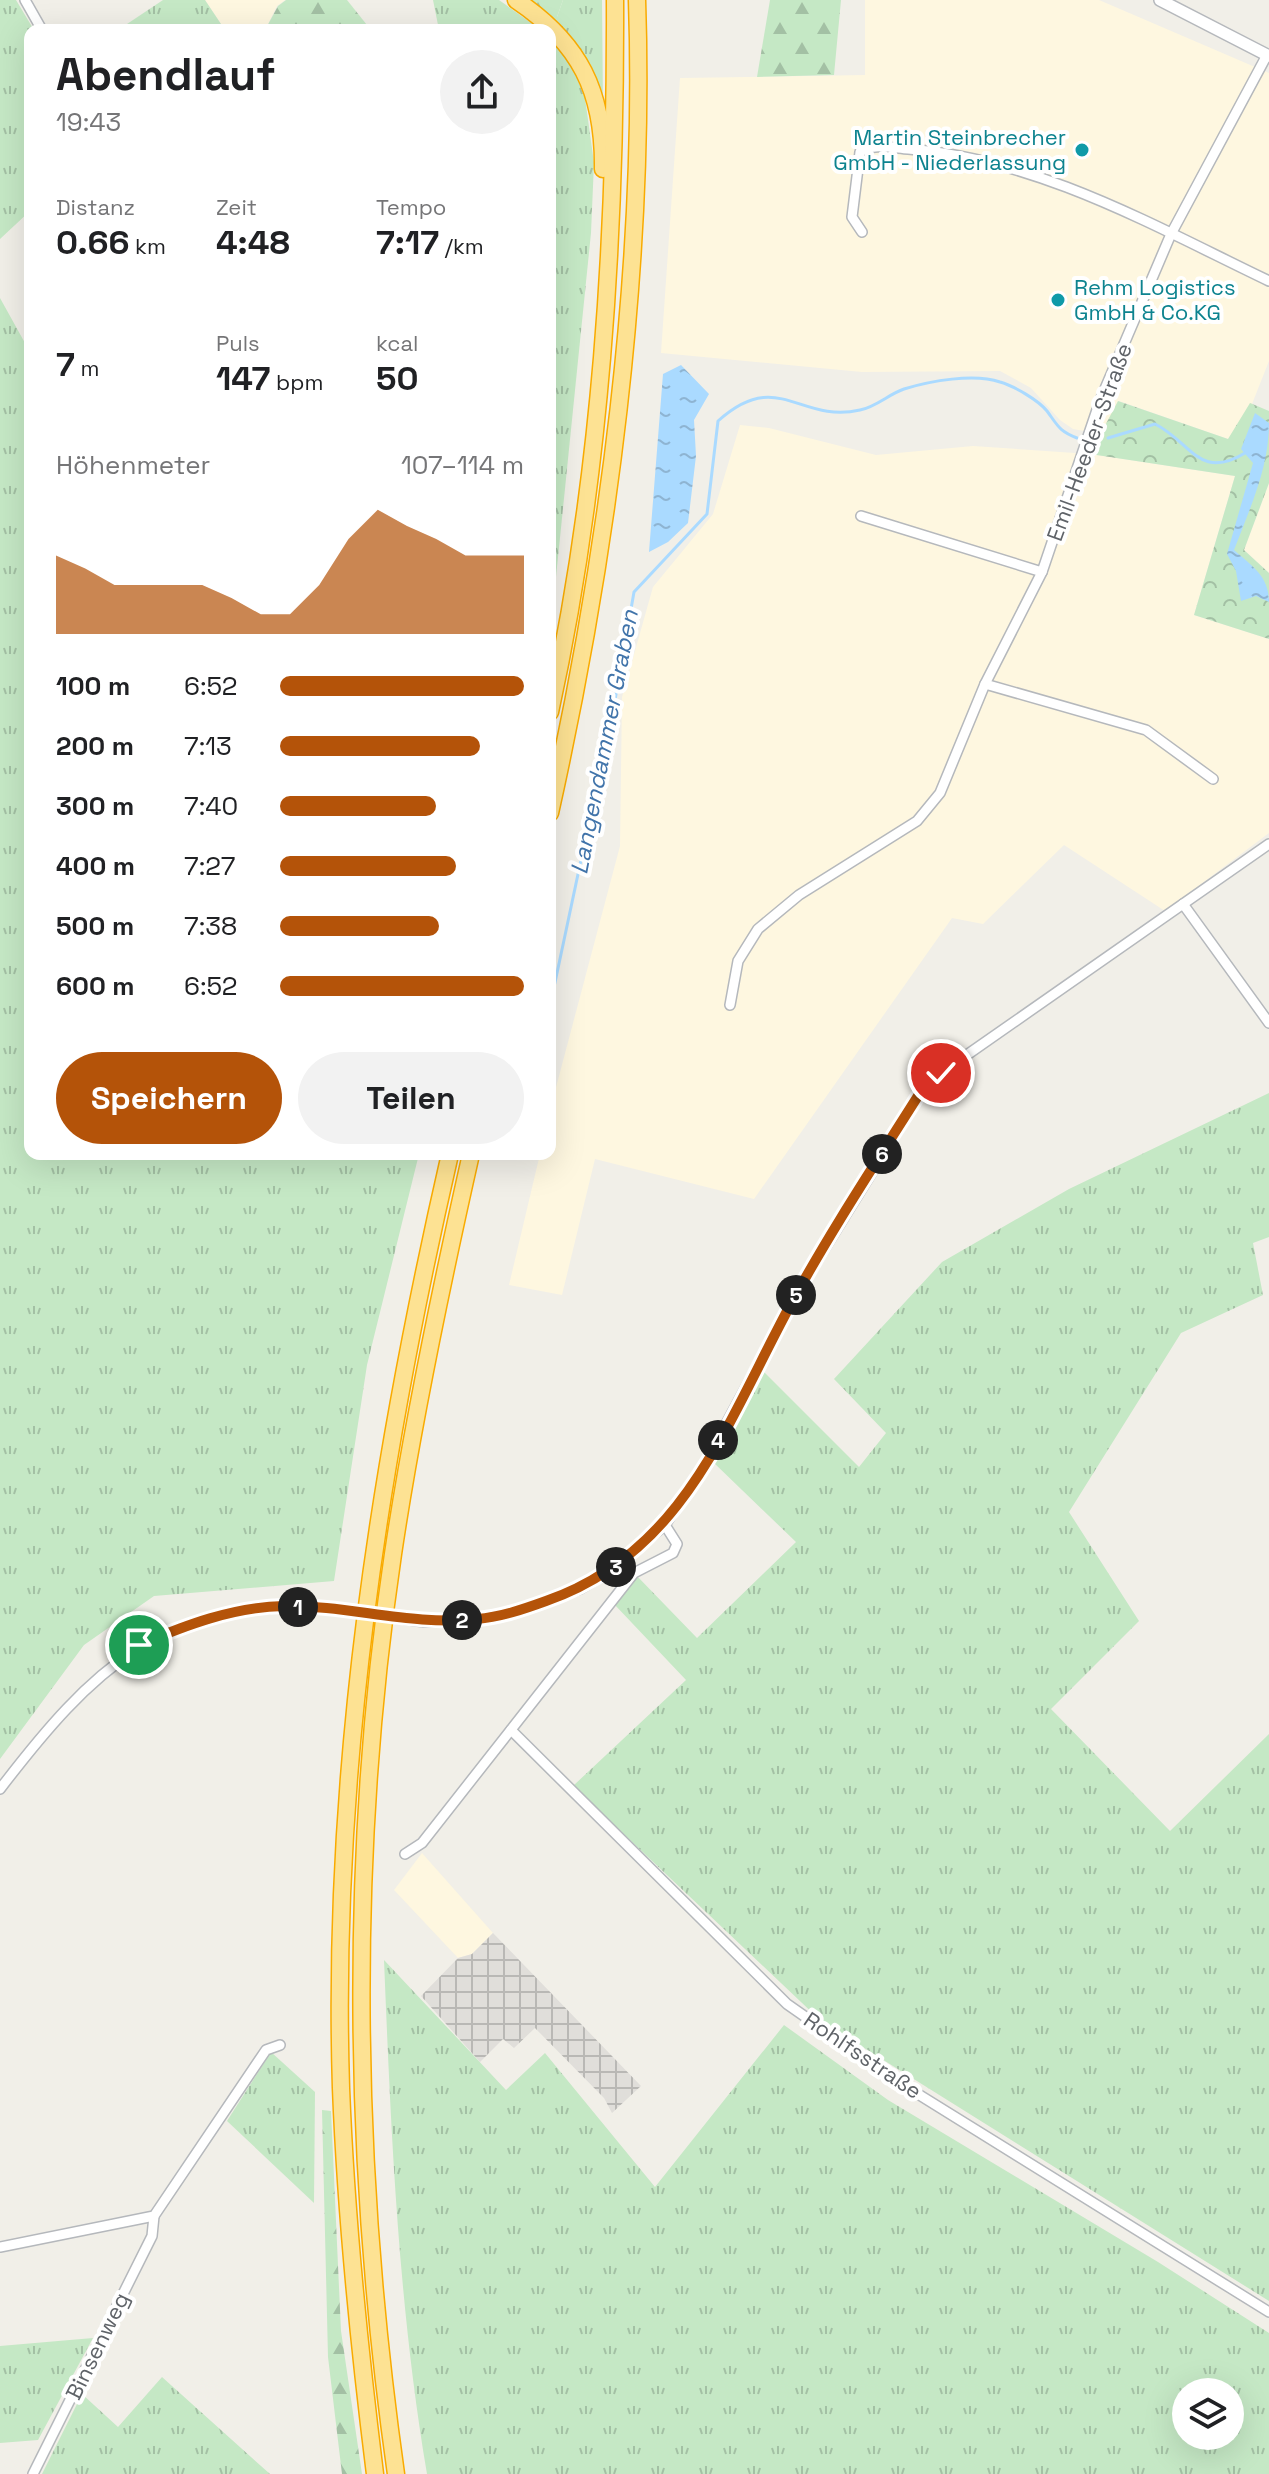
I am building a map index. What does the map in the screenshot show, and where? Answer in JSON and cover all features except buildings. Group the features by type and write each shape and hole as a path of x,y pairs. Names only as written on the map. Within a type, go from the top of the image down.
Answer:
{"highway":[{"path":"516,0 546,24"},
{"path":"556,677 581,530 607,288 615,115 615,0"},
{"path":"556,782 592,597 618,409 635,163 637,0"},
{"path":"556,32 563,38 592,88 603,156 599,272 607,288"},
{"path":"375,2474 349,2226 341,2085 347,1820 372,1556 423,1272 449,1160"},
{"path":"396,2474 374,2286 363,2072 369,1808 393,1555 428,1359 470,1160"}],"street":[{"path":"25,0 39,24"},
{"path":"1160,0 1268,56"},
{"name":"Emil-Heeder-Straße","path":"730,1005 738,961 758,929 799,895 917,821 940,793 985,684 1042,572 1101,398 1171,234 1268,56"},
{"path":"862,232 852,217 860,152 872,147 949,152 999,165 1116,205 1269,281"},
{"path":"861,516 1042,572"},
{"path":"985,684 1146,730 1213,779"},
{"path":"0,1789 33,1745 93,1680 139,1645 194,1622 246,1610 284,1606 323,1608 425,1622 493,1618 580,1589 612,1570 665,1525 705,1463 794,1298 923,1090 941,1073 1269,844"},
{"path":"1183,904 1269,1023"},
{"path":"405,1854 422,1843 634,1573 673,1553 677,1544 665,1525"},
{"name":"Rohlfsstraße","path":"511,1730 787,2004 897,2081 1269,2312"},
{"name":"Binsenweg","path":"33,2474 152,2236 154,2216 266,2050 280,2045"},
{"path":"0,2247 154,2216"}],"shaded area":[{"path":"205,0 285,0 277,6 268,24 221,24"},
{"path":"865,0 1099,0 1269,73 1269,361 1252,404 1228,439 1119,401 1101,434 1073,429 1060,420 1031,388 1000,371 862,372 661,353 680,78 865,75"},
{"path":"740,425 769,428 876,455 973,446 1090,454 1235,476 1194,615 1269,639 1269,833 1165,911 1064,845 983,924 952,918 754,1199 595,1159 562,1295 509,1285 539,1160 556,1160 556,1087 620,846 622,697 653,587 713,514"},
{"path":"1269,483 1269,573 1244,550"},
{"path":"422,1853 493,1933 472,1954 458,1958 394,1890"},
{"path":"493,1933 641,2086 612,2113 604,2098 535,2028 514,2048 503,2039 480,2062 421,1996 458,1958 472,1954"}],"green space":[{"path":"0,0 16,0 30,24 24,24 24,217 0,239"},
{"path":"163,0 205,0 221,24 127,24"},
{"path":"286,0 347,0 366,24 268,24 278,6"},
{"path":"433,0 499,0 533,24 438,24"},
{"path":"522,0 563,0 557,17 545,17"},
{"path":"563,0 602,0 603,107 556,34 556,24 550,24 545,17 557,17"},
{"path":"770,0 841,0 834,75 757,77"},
{"path":"556,46 573,68 585,98 594,163 591,233 556,577"},
{"path":"0,298 24,341 24,1160 418,1160 367,1365 334,1581 154,1596 84,1645 0,1759"},
{"path":"1118,401 1228,439 1250,403 1269,411 1269,483 1244,550 1269,573 1269,639 1194,615 1235,476 1090,454"},
{"path":"1269,1093 1269,1237 1253,1243 1263,1295 1181,1333 1069,1512 1139,1621 1051,1709 1170,1831 1269,1734 1269,2301 821,2021 573,1786 686,1680 614,1604 636,1575 697,1638 796,1542 713,1462 762,1370 859,1467 886,1433 834,1379 942,1262 1069,1189"},
{"path":"384,1960 506,2090 545,2053 655,2187 784,2025 888,2100 1158,2262 1269,2333 1269,2474 427,2474 402,2282"},
{"path":"271,2052 315,2092 314,2203 227,2121"},
{"path":"322,2110 331,2111 341,2331 362,2474 342,2474 328,2357"},
{"path":"93,2338 38,2440 0,2443 0,2346"},
{"path":"162,2377 270,2474 42,2474 82,2394 118,2427"}],"water":[{"path":"681,365 709,394 694,420 696,456 688,523 668,542 649,552 663,374"},
{"path":"1255,413 1269,423 1266,456 1258,488 1234,550 1263,578 1269,602 1256,596 1241,601 1236,571 1227,554 1253,463 1241,449"}],"waterway":[{"name":"Langendammer Graben","path":"556,978 615,700 634,592 707,514 718,421 757,398 773,397 839,412 866,408 898,391 915,386 978,378 1000,382 1025,394 1043,407 1062,430 1077,438"},
{"name":"Langendammer Graben","path":"1108,438 1155,424 1206,461 1229,461 1245,453"}],"place":[{"name":"Martin Steinbrecher GmbH - Niederlassung","path":"1082,150"},
{"name":"Rehm Logistics GmbH & Co.KG","path":"1058,300"}],"route":[{"path":"139,1645 194,1622 246,1610 284,1606 323,1608 425,1622 493,1618 580,1589 612,1570 665,1525 688,1494 794,1298 918,1096 941,1073"}]}
